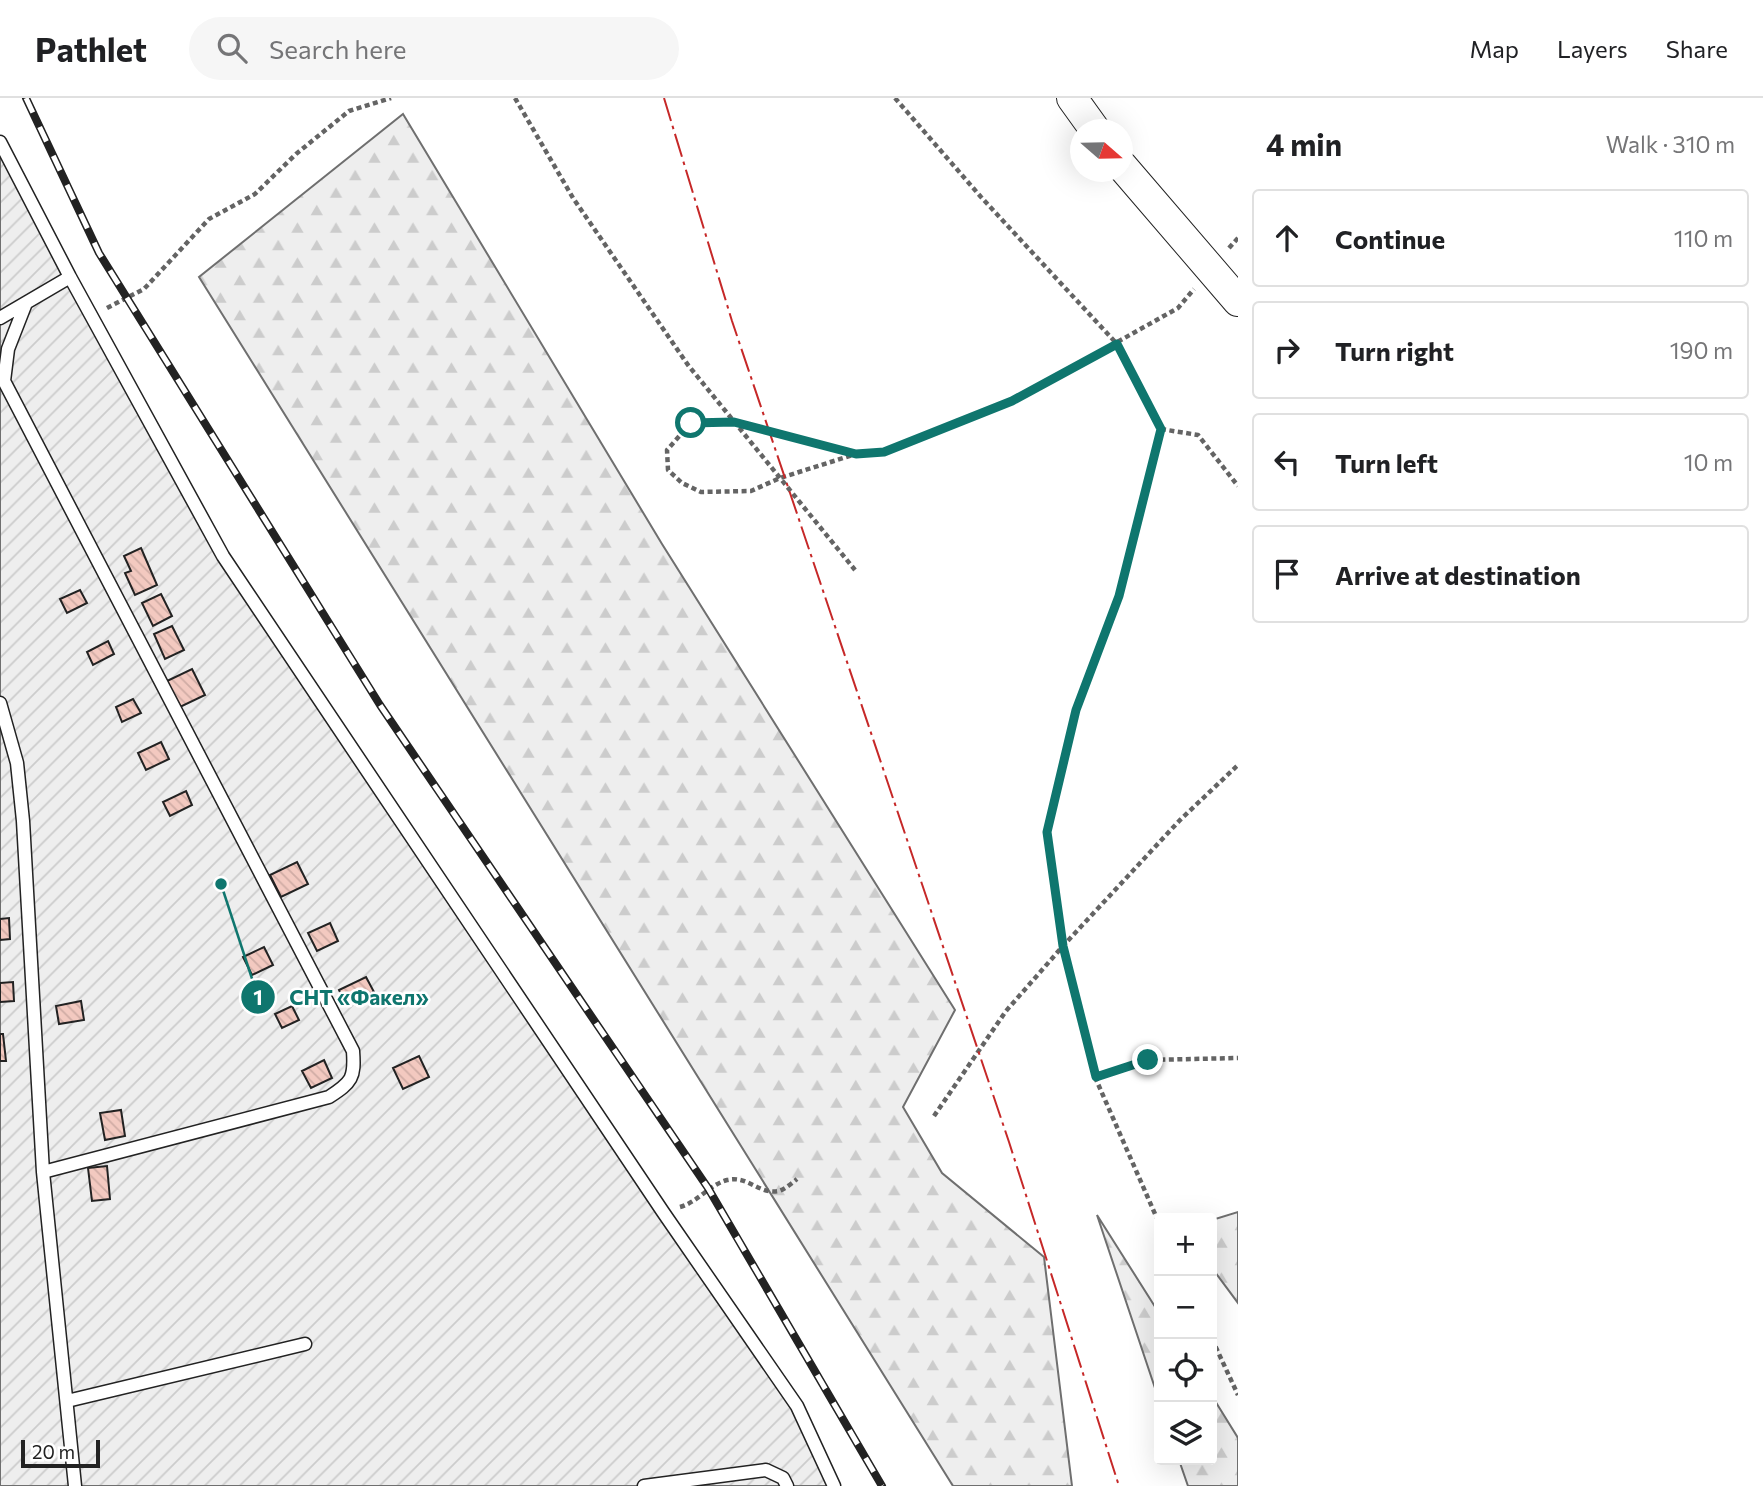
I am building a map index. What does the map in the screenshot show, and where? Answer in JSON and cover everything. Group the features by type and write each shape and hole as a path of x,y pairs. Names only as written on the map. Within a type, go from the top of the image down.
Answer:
{"street":[{"path":"1072,98 1087,119"},
{"path":"1133,179 1238,301"}],"lane":[{"path":"0,142 91,316 223,556 663,1212 797,1406 831,1482"},
{"path":"0,318 70,277"},
{"path":"26,303 8,349 4,381 353,1051 355,1072 347,1086 329,1097 43,1172"},
{"path":"0,703 17,763 23,821 43,1172 75,1486"},
{"path":"66,1401 305,1344"},
{"path":"645,1486 766,1469 783,1478 788,1486"}],"path":[{"path":"91,316 144,289 209,219 256,194 296,154 349,111 391,98"},
{"path":"515,98 573,198 688,365 855,570"},
{"path":"895,98 981,197 1117,344 1161,429 1119,596 1076,710 1047,832 1063,946 1096,1077 1155,1213"},
{"path":"856,454 734,422 691,423 667,450 668,470 682,483 701,492 751,491 780,478 856,454 884,452 1012,401 1178,308 1238,238"},
{"path":"1161,429 1198,435 1238,486"},
{"path":"934,1116 1006,1011 1180,820 1238,765"},
{"path":"1096,1077 1148,1060 1238,1058"},
{"path":"663,1212 687,1205 708,1188 729,1179 748,1181 763,1191 780,1191 797,1179"},
{"path":"1217,1350 1238,1395"}],"green space":[{"path":"403,114 662,544 955,1010 903,1107 942,1173 1044,1257 1072,1486 953,1486 199,277"},
{"path":"0,142 223,556 797,1406 834,1486 0,1486"},
{"path":"1238,1212 1238,1303 1217,1275 1217,1218"},
{"path":"1097,1215 1154,1305 1154,1385"},
{"path":"1217,1404 1238,1438 1238,1486 1188,1486 1181,1465 1217,1465"}],"building":[{"path":"141,548 157,585 135,595 125,573 131,571 124,556"},
{"path":"80,590 87,603 67,613 60,599"},
{"path":"161,594 172,616 153,626 142,603"},
{"path":"172,626 184,650 165,659 154,634"},
{"path":"108,641 114,654 93,665 87,652"},
{"path":"192,669 205,695 180,707 167,681"},
{"path":"133,699 141,713 122,722 116,707"},
{"path":"161,742 169,759 146,770 138,753"},
{"path":"186,791 192,805 170,816 163,802"},
{"path":"297,862 308,884 281,897 270,875"},
{"path":"9,918 10,939 0,940 0,919"},
{"path":"330,923 338,941 317,951 308,933"},
{"path":"264,947 273,965 252,975 243,957"},
{"path":"366,977 374,992 346,1005 339,990"},
{"path":"13,982 14,1001 0,1002 0,983"},
{"path":"81,1001 84,1020 59,1024 56,1006"},
{"path":"292,1006 299,1020 282,1028 275,1014"},
{"path":"0,1034 3,1034 6,1061 0,1061"},
{"path":"419,1056 429,1077 403,1089 393,1068"},
{"path":"324,1060 332,1078 311,1088 302,1071"},
{"path":"121,1110 125,1136 105,1140 100,1113"},
{"path":"107,1166 110,1199 92,1201 88,1168"}],"railway":[{"path":"26,98 99,253 380,705 708,1188 882,1486"}],"power":[{"path":"664,98 732,321 1009,1142 1119,1486"}],"place":[{"name":"СНТ «Факел»","path":"221,884"}],"route":[{"path":"691,423 734,422 856,454 884,452 1012,401 1117,344 1161,429 1119,596 1076,710 1047,832 1063,946 1096,1077 1148,1060"}]}
